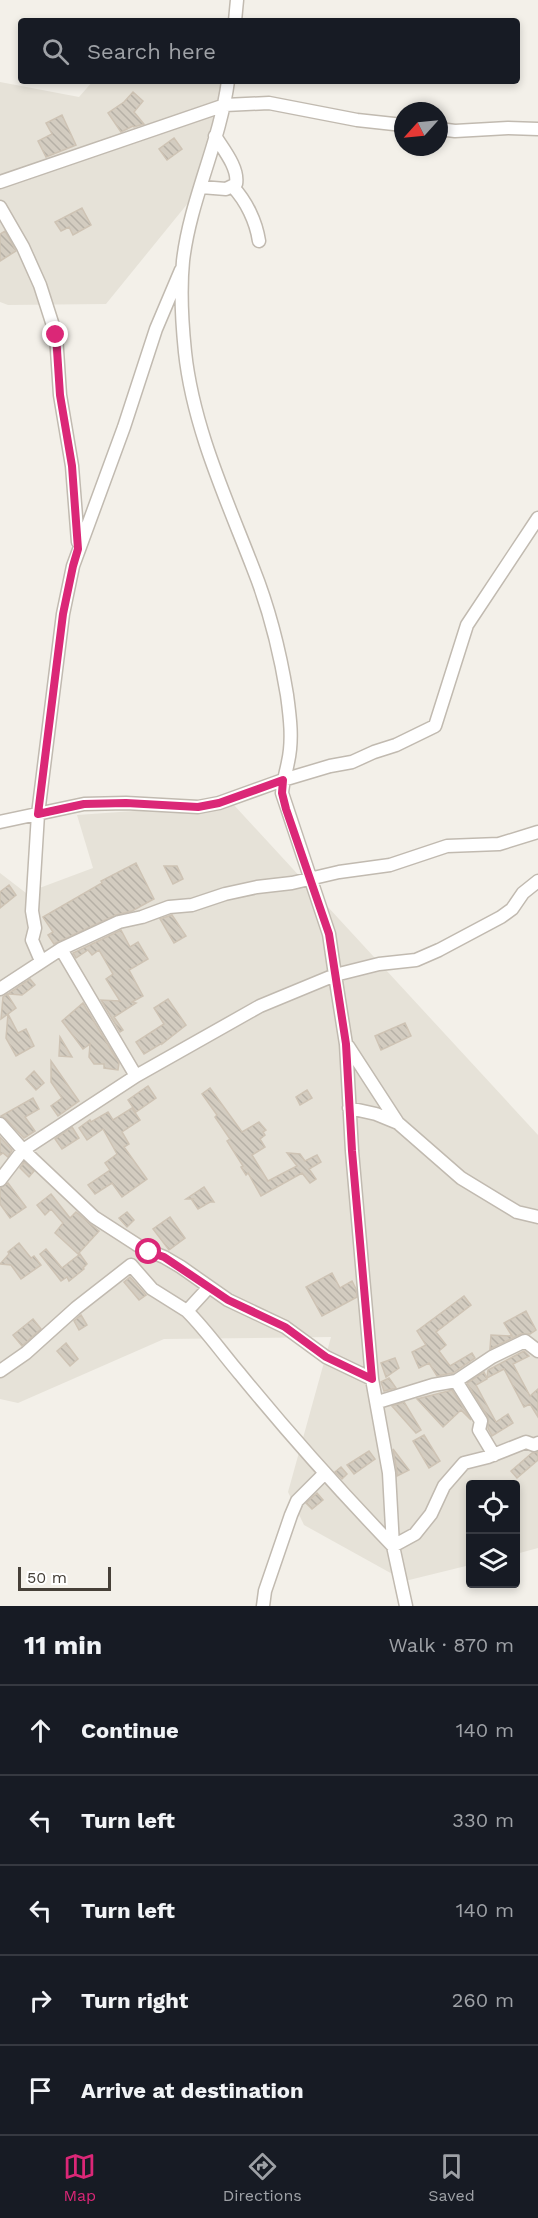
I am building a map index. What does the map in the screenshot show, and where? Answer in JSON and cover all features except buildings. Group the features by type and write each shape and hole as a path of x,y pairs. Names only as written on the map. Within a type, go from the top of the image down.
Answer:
{"street":[{"path":"235,18 237,0"},
{"path":"228,84 225,105 201,187 183,267 185,352 191,394 202,431 268,613 287,696 291,736 282,793 329,934 346,1044 349,1108 372,1379 378,1402 389,1473 393,1546 406,1606"},
{"path":"0,182 225,105 269,102 357,120 394,124"},
{"path":"448,130 538,129"},
{"path":"201,187 226,189 233,187 237,179 231,162 215,136"},
{"path":"233,187 243,198 254,221 259,241"},
{"path":"0,207 32,266 56,335 60,395 72,466 78,549"},
{"path":"41,961 32,940 35,928 32,911 38,814 63,614 78,549 124,427 156,329 183,267"},
{"path":"0,822 84,804 126,803 198,807 219,803 283,780 352,762 396,745 435,726 467,626 538,519"},
{"path":"0,989 61,949 119,922 142,917 169,907 192,905 257,887 390,865 447,846 492,845 538,832"},
{"path":"0,1180 23,1150 136,1076 260,1006 335,975 379,964 416,960 439,950 501,917 512,909 524,893 538,881"},
{"path":"61,949 136,1076"},
{"path":"346,1044 398,1123 461,1178 517,1212 538,1217"},
{"path":"349,1108 376,1114 398,1123"},
{"path":"0,1124 23,1150 94,1217 142,1248 181,1267 247,1310 285,1327 326,1357 372,1379"},
{"path":"0,1371 26,1353 76,1308 131,1265 152,1289 187,1311 208,1332 324,1474 393,1546"},
{"path":"187,1311 209,1287"},
{"path":"378,1402 433,1385 456,1382 492,1357 525,1341 538,1351"},
{"path":"456,1382 481,1421 479,1430 494,1455"},
{"path":"393,1546 415,1534 431,1514 444,1486 464,1463 494,1455 526,1442 534,1445 538,1443"},
{"path":"263,1606 265,1592 297,1501 324,1474"}],"shaded area":[{"path":"0,82 79,97 90,84 223,84 201,187 106,304 8,305 0,302"},
{"path":"233,804 538,1135 538,1548 520,1553 520,1480 466,1480 466,1566 405,1581 304,1525 288,1492 331,1337 164,1339 18,1403 0,1399 0,873 26,893 93,868 77,815"}],"route":[{"path":"56,335 60,395 72,466 78,549 63,614 38,814 84,804 126,803 198,807 219,803 283,780 282,793 286,809 329,934 346,1044 352,1151 372,1379 326,1357 285,1327 228,1300 181,1267 164,1257 149,1252"}]}
